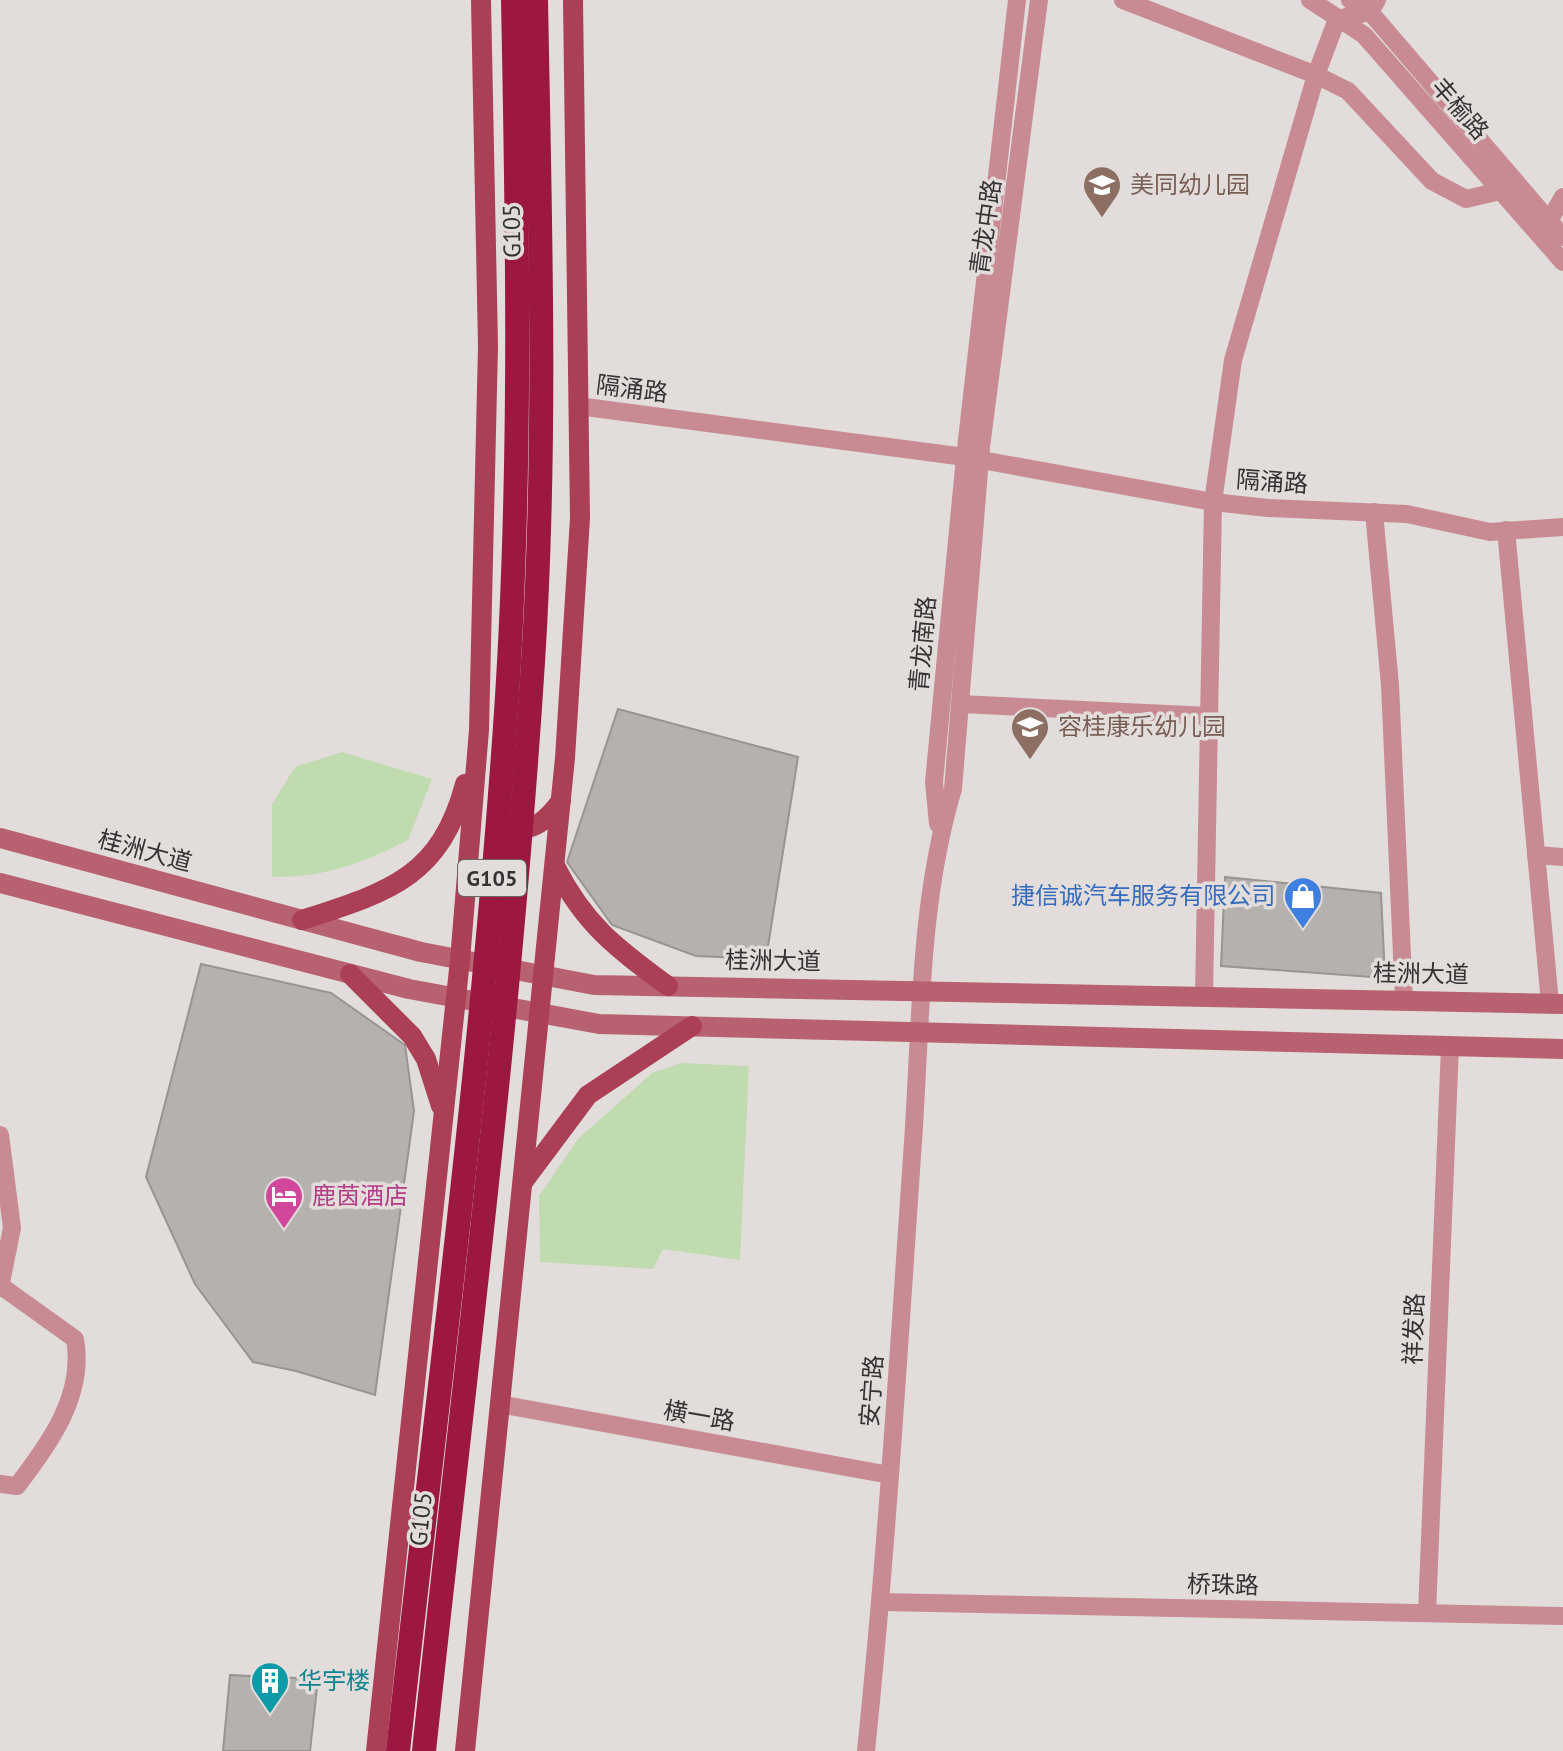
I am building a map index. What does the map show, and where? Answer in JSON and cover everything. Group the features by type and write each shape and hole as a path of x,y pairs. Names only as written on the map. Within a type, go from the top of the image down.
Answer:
{"highway":[{"name":"G105","path":"398,1751 483,984 504,739 515,489 518,228 513,0"},
{"name":"G105","path":"424,1751 516,887 533,657 541,267 536,0"}],"main road":[{"path":"376,1751 460,960 479,730 488,346 481,0"},
{"path":"465,1751 561,801 580,518 573,0"},
{"path":"302,920 391,887 433,856 455,821 479,730"},
{"path":"473,802 489,819 522,831 538,825 561,801"},
{"name":"桂洲大道","path":"0,838 460,960 594,985 920,988 1556,1003"},
{"path":"555,865 572,900 592,927 668,986"},
{"path":"1,888 409,989 599,1024 1563,1049"},
{"path":"350,974 412,1036 426,1059 443,1119"},
{"path":"521,1185 588,1095 692,1026"},
{"path":"443,1119 456,1106 488,1092 512,1102 528,1121"}],"street":[{"name":"青龙中路","path":"972,459 1017,0"},
{"name":"青龙中路","path":"972,459 1039,0"},
{"path":"1123,0 1316,75 1348,91 1432,181 1466,199 1500,191"},
{"name":"丰榆路","path":"1310,0 1364,35 1563,262"},
{"name":"丰榆路","path":"1350,0 1373,6 1563,237"},
{"path":"1204,995 1213,502 1233,360 1316,75 1337,19 1373,6"},
{"path":"1549,221 1563,197"},
{"name":"隔涌路","path":"578,406 972,459 1213,502 1407,514 1490,532 1563,527"},
{"name":"青龙南路","path":"920,1033 920,988 939,835 953,789 972,459"},
{"name":"青龙南路","path":"939,835 934,782 972,459"},
{"path":"1374,512 1390,685 1404,1000"},
{"path":"1506,530 1536,855 1556,1003"},
{"path":"960,704 1209,716"},
{"path":"1536,855 1563,857"},
{"name":"安宁路","path":"866,1751 881,1602 920,1033"},
{"name":"祥发路","path":"1427,1613 1450,1046"},
{"path":"0,1135 12,1228 1,1287 75,1339 79,1363 63,1418 52,1438 17,1486 0,1484"},
{"name":"横一路","path":"499,1404 890,1475"},
{"name":"桥珠路","path":"881,1602 1563,1616"}],"green space":[{"path":"342,752 432,779 408,840 342,868 308,875 272,877 272,804 295,767"},
{"path":"681,1063 749,1066 740,1260 663,1249 653,1269 540,1262 539,1196 578,1139 652,1073"}],"building":[{"path":"618,709 798,757 766,959 696,956 612,925 567,862"},
{"name":"捷信诚汽车服务有限公司","path":"1225,877 1381,893 1385,978 1221,966"},
{"name":"鹿茵酒店","path":"201,964 331,993 405,1045 414,1111 375,1395 296,1371 253,1362 195,1284 146,1177"},
{"name":"华宇楼","path":"230,1675 318,1679 310,1751 223,1751"}],"place":[{"name":"美同幼儿园","path":"1102,219"},
{"name":"容桂康乐幼儿园","path":"1030,761"},
{"name":"捷信诚汽车服务有限公司","path":"1303,930"},
{"name":"鹿茵酒店","path":"284,1230"},
{"name":"华宇楼","path":"270,1715"}]}
